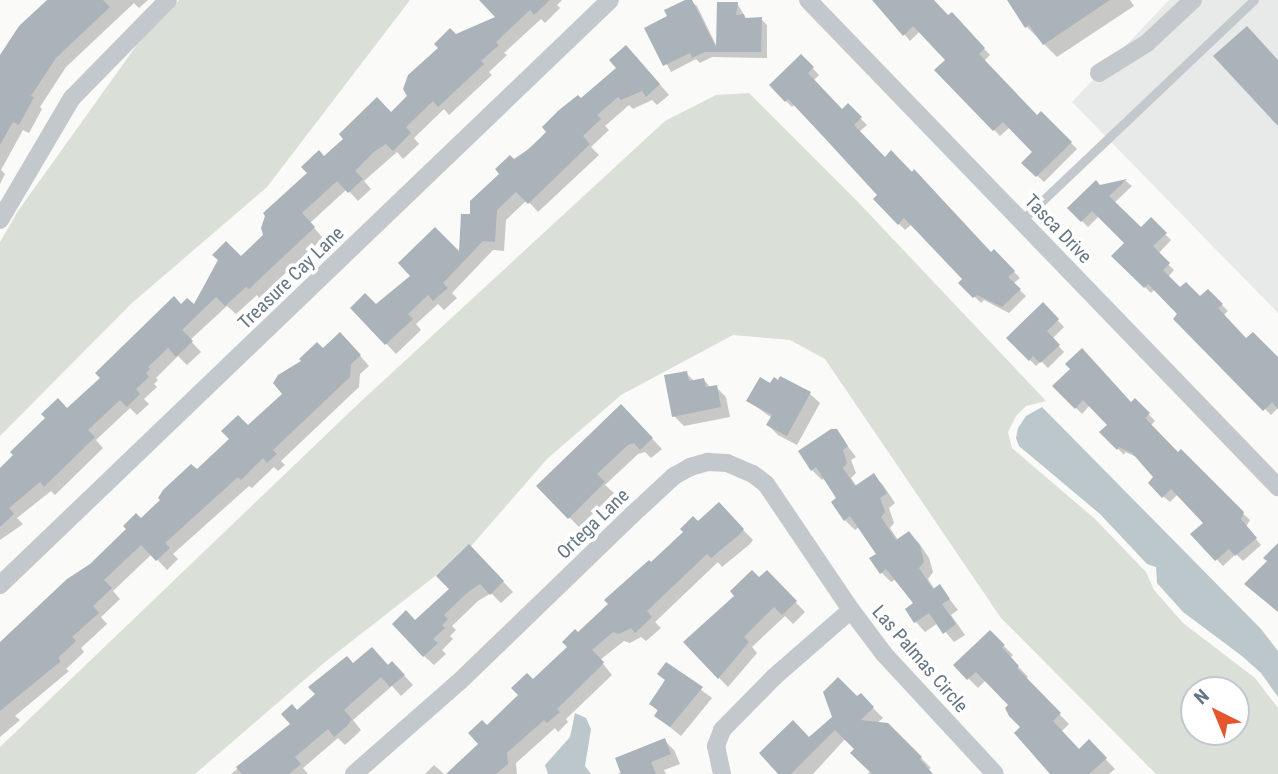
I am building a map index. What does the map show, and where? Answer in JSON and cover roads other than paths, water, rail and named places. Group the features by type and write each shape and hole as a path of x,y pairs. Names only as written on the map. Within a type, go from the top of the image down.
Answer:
{"street":[{"path":"0,220 72,98 168,0"},
{"name":"Treasure Cay Lane","path":"0,585 610,0"},
{"name":"Tasca Drive","path":"808,0 1278,486"},
{"path":"1099,73 1147,43 1193,0"},
{"name":"Ortega Lane","path":"354,774 460,681 674,476 690,467 708,462 727,463 753,474 766,484 851,610"},
{"name":"Las Palmas Circle","path":"722,774 716,746 722,730 774,677 851,610 884,654 995,774"}],"lane":[{"path":"1021,221 1254,0"}]}
